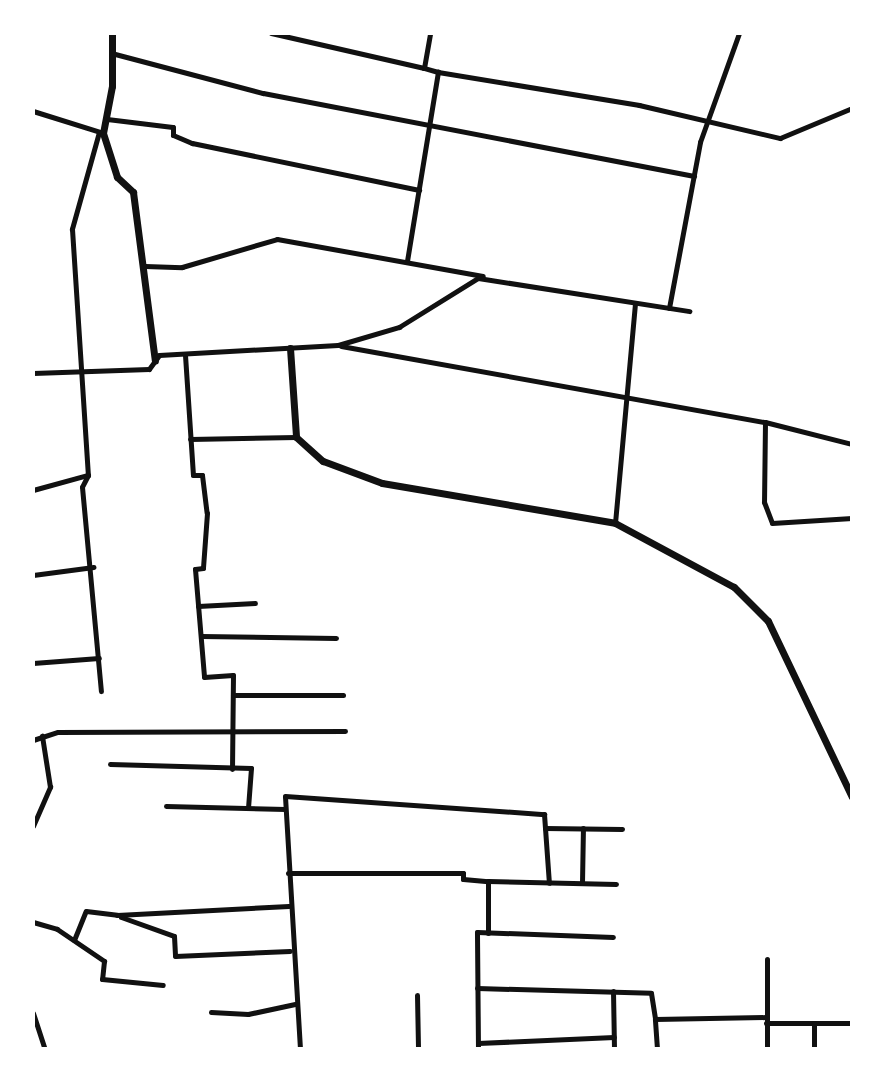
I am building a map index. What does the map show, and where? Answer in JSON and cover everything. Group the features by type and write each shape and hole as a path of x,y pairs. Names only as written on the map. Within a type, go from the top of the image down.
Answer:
{"street":[{"path":"101,691 93,567 82,487 88,475 72,229 107,119 115,54 111,33"},
{"path":"271,33 438,72 708,121 780,138 852,108"},
{"path":"424,68 430,33"},
{"path":"668,308 694,176 708,121 739,33"},
{"path":"115,54 156,60 172,72 429,127 694,176"},
{"path":"408,261 438,72"},
{"path":"33,111 101,132"},
{"path":"107,119 173,127 173,135 192,143 419,190"},
{"path":"101,132 117,177 133,192 145,266 155,361"},
{"path":"145,266 182,267 277,239 689,311"},
{"path":"33,373 149,369 155,361 185,355 338,345 399,327 454,291 493,278"},
{"path":"615,523 624,398 635,303"},
{"path":"338,345 765,422 852,444"},
{"path":"290,348 296,437"},
{"path":"185,355 192,475 202,475 207,513 203,568 195,569 204,677 233,675 232,769"},
{"path":"765,422 764,502 772,523 852,517"},
{"path":"190,439 296,437 323,461 382,483 615,523 734,587 768,621 852,797"},
{"path":"33,490 88,475"},
{"path":"33,575 93,567"},
{"path":"198,606 255,603"},
{"path":"201,636 336,638"},
{"path":"33,663 99,658"},
{"path":"233,695 343,695"},
{"path":"33,740 42,736 345,731"},
{"path":"33,826 50,787 42,736"},
{"path":"110,764 251,768 248,808"},
{"path":"300,1049 290,951 285,796 455,804 544,814 548,883"},
{"path":"166,806 285,809"},
{"path":"545,828 622,829"},
{"path":"582,883 583,828"},
{"path":"288,873 463,873 463,879 488,881 616,884"},
{"path":"488,881 488,933"},
{"path":"74,940 86,911 117,915 289,906"},
{"path":"117,915 174,936 175,956 290,951"},
{"path":"33,922 74,940 104,961 102,979 163,985"},
{"path":"613,937 477,932 477,988 478,1046 614,1037"},
{"path":"767,959 767,1049"},
{"path":"477,988 651,993 657,1049"},
{"path":"613,991 614,1049"},
{"path":"417,995 418,1049"},
{"path":"211,1012 248,1014 295,1004"},
{"path":"33,1013 45,1049"},
{"path":"655,1019 852,1023"},
{"path":"814,1023 814,1049"}]}
